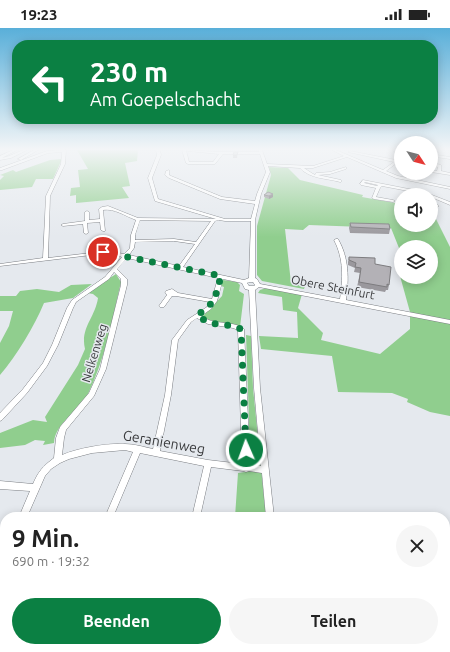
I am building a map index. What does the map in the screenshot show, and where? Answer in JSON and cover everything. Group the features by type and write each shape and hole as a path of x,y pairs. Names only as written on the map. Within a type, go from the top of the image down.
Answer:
{"street":[{"path":"45,260 48,196 56,179"},
{"path":"150,179 156,200 225,220"},
{"path":"175,179 217,197 257,203"},
{"path":"252,280 253,220 266,179"},
{"path":"333,179 340,181"},
{"path":"406,179 450,188"},
{"path":"423,183 425,188"},
{"path":"393,201 374,198 379,186 394,189"},
{"path":"438,199 450,204"},
{"path":"103,230 101,209 107,206 125,216 138,219 253,220"},
{"path":"86,233 87,212"},
{"path":"0,418 25,392 45,364 74,301 115,270 127,256 132,248 134,241 133,235 138,219"},
{"path":"63,225 102,220"},
{"path":"180,268 214,220"},
{"path":"134,241 174,240 197,243"},
{"path":"336,240 339,245 345,270 346,283 343,300"},
{"path":"0,265 103,252 245,282 252,280 256,281 258,285 252,288 245,286 245,282"},
{"name":"Nelkenweg","path":"58,459 60,438 63,429 92,394 103,369 124,285 124,279 115,270"},
{"path":"156,453 168,395 173,348 180,331 189,321 214,301 221,276"},
{"name":"Obere Steinfurt","path":"258,285 343,300 450,322"},
{"path":"252,288 257,388 270,512"},
{"path":"162,306 173,294 214,301"},
{"path":"197,316 210,323 234,326 241,329 246,468"},
{"name":"Geranienweg","path":"58,459 113,447 138,449 208,463 266,470"},
{"path":"111,512 138,449"},
{"path":"25,512 45,470 58,459"},
{"path":"197,512 208,463"},
{"path":"0,485 36,488"}],"green space":[{"path":"36,179 32,187 0,190 0,180"},
{"path":"79,179 129,179 130,186 122,187 129,198 76,203 76,195 70,196 71,188 80,187"},
{"path":"270,179 299,179 363,195 362,197 394,203 394,232 438,232 438,223 450,247 450,416 430,412 407,402 408,399 392,393 338,392 332,356 261,349 259,336 298,338 297,312 283,310 282,297 258,293 260,290 266,288 302,294 298,308 323,333 321,340 380,354 410,329 410,312 402,284 438,284 438,240 396,240 391,228 309,225 303,230 285,229 291,283 305,286 304,289 262,281 257,275 257,226"},
{"path":"116,274 121,282 111,325 99,368 83,402 58,429 54,443 43,445 45,441 35,440 25,445 0,448 0,433 33,420 47,422 45,417 78,365 85,349 84,335 98,298 93,294 87,293"},
{"path":"223,280 237,282 240,285 239,291 244,294 240,327 215,323 202,317 222,296 224,287 221,286"},
{"path":"92,284 73,298 44,303 25,340 13,359 0,375 0,343 9,326 13,311 0,311 0,296 16,296 20,291 37,289 59,292 71,285"},
{"path":"246,335 251,336 253,388 265,512 235,512 238,473 245,472 249,421"}],"building":[{"path":"268,192 273,194 269,196 264,195"},
{"path":"350,223 389,224 390,229 351,227"},
{"path":"349,257 375,258 375,264 391,267 389,285 387,284 387,287 359,282 361,268 355,267 356,263 349,260"}],"route":[{"path":"103,252 114,253 221,276 216,298 209,308 197,316 210,323 234,326 241,329 246,450"}]}
